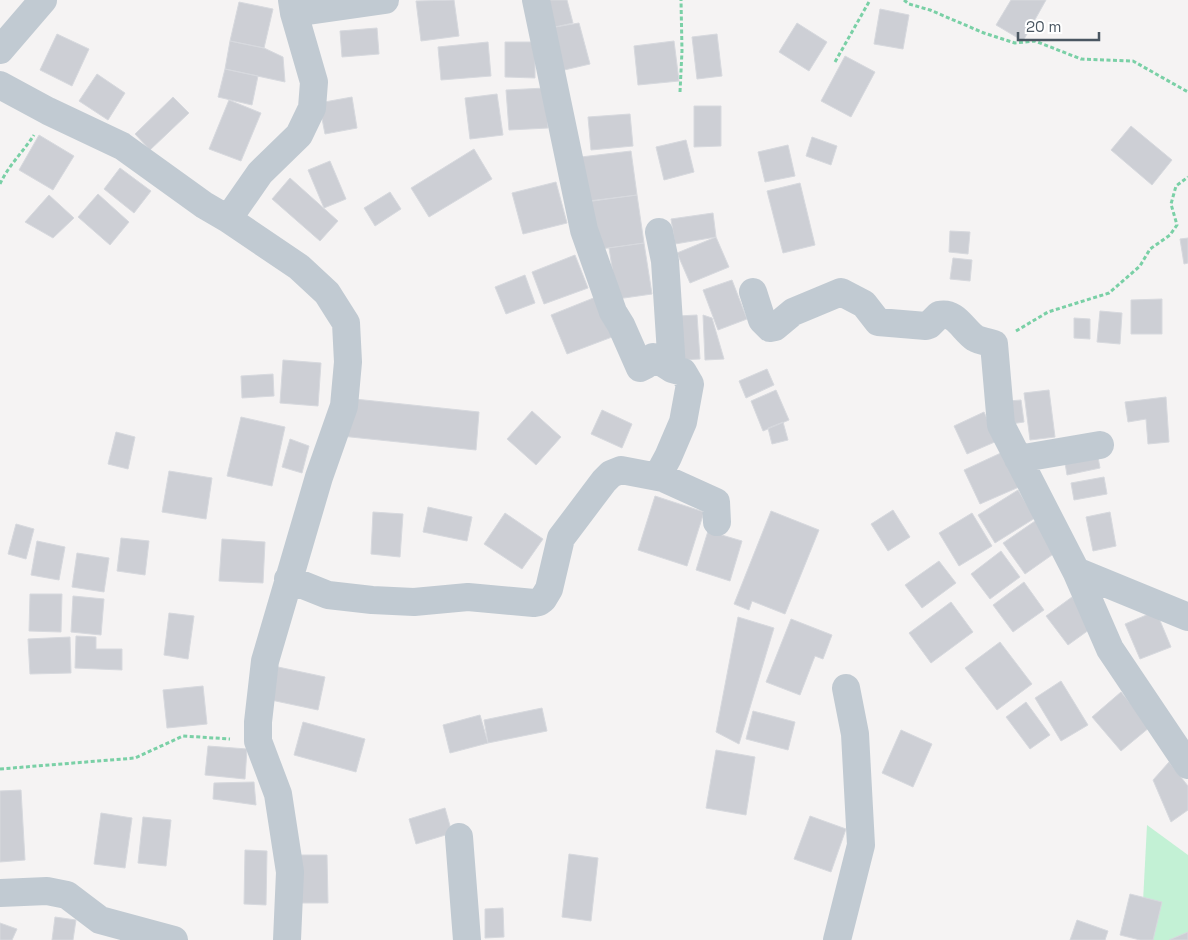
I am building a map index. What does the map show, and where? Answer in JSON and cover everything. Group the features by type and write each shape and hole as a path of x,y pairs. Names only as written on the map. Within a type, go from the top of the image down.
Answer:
{"street":[{"path":"0,50 43,0"},
{"path":"228,218 260,173 299,135 312,108 314,82 293,6 385,0"},
{"path":"536,0 584,230 613,312 621,325 640,368 646,365 653,357 672,369 683,372 690,384 683,422 661,470 663,478"},
{"path":"0,85 48,111 122,146 204,205 228,218 299,267 327,293 346,323 348,362 344,406 319,477 265,661 258,722 258,741 278,794 290,872 287,940"},
{"path":"659,232 665,261 672,369"},
{"path":"753,292 762,320 770,328 775,327 793,312 841,292 864,304 878,322 926,326 939,315 944,314 954,318 976,339 994,344 1002,425 1076,570 1110,649 1188,765"},
{"path":"1018,459 1100,445"},
{"path":"288,580 328,595 372,600 414,602 468,597 539,602 549,589 561,538 604,481 611,474 621,470 663,478 716,502 717,522"},
{"path":"1076,570 1188,617"},
{"path":"837,940 861,846 854,734 846,688"},
{"path":"459,837 466,940"},
{"path":"0,893 48,891 67,895 100,920 174,940"}],"path":[{"path":"680,92 682,51 681,0"},
{"path":"835,62 870,0"},
{"path":"904,0 909,4 930,10 984,33 1015,43 1034,41 1081,59 1133,62 1188,92"},
{"path":"0,184 5,174 24,151 48,111"},
{"path":"994,344 1048,312 1109,293 1140,266 1150,249 1170,235 1177,226 1171,204 1176,186 1188,177"},
{"path":"0,769 135,758 183,736 258,741"}],"green space":[{"path":"1147,825 1188,855 1188,940 1141,940"}],"building":[{"path":"454,0 459,36 421,41 416,1"},
{"path":"543,0 567,0 573,23 550,28"},
{"path":"1011,0 1046,0 1023,41 996,25"},
{"path":"239,2 273,9 264,48 230,41"},
{"path":"880,9 909,15 903,49 874,44"},
{"path":"579,23 590,64 560,71 550,28"},
{"path":"797,23 827,42 809,71 779,52"},
{"path":"377,28 379,54 342,57 340,31"},
{"path":"57,34 89,49 72,86 40,70"},
{"path":"717,34 722,76 697,79 692,37"},
{"path":"230,41 264,48 283,57 285,82 225,69"},
{"path":"674,41 679,81 638,85 634,46"},
{"path":"488,42 491,76 441,80 438,47"},
{"path":"505,42 535,42 535,78 505,77"},
{"path":"845,56 875,72 851,117 821,101"},
{"path":"225,69 258,76 252,105 218,97"},
{"path":"97,74 125,93 108,120 79,101"},
{"path":"545,88 548,128 509,130 506,90"},
{"path":"497,94 503,135 470,139 465,98"},
{"path":"173,97 189,113 150,150 135,134"},
{"path":"352,97 357,128 325,134 319,103"},
{"path":"229,100 261,113 241,161 209,149"},
{"path":"694,106 721,106 721,146 694,147"},
{"path":"630,114 633,146 591,150 588,117"},
{"path":"1131,126 1172,160 1152,185 1111,150"},
{"path":"39,135 74,156 53,190 19,170"},
{"path":"812,137 837,146 831,165 806,156"},
{"path":"686,140 694,172 664,180 656,147"},
{"path":"788,145 795,176 765,182 758,152"},
{"path":"474,149 492,179 429,217 411,188"},
{"path":"631,151 637,195 588,201 581,157"},
{"path":"330,161 346,199 324,208 308,170"},
{"path":"120,168 151,191 134,213 104,189"},
{"path":"290,178 338,221 320,241 272,199"},
{"path":"556,182 567,223 523,234 512,193"},
{"path":"800,183 815,245 783,253 767,191"},
{"path":"390,192 401,209 375,226 364,208"},
{"path":"98,194 129,222 110,245 78,217"},
{"path":"49,195 74,218 53,238 25,222"},
{"path":"637,195 644,243 593,250 586,202"},
{"path":"713,213 716,237 675,244 671,219"},
{"path":"950,231 970,232 968,254 949,252"},
{"path":"716,237 729,267 690,283 677,253"},
{"path":"1188,238 1188,263 1184,264 1180,239"},
{"path":"644,243 652,294 617,299 609,248"},
{"path":"575,255 588,288 544,304 532,272"},
{"path":"953,258 972,260 970,281 950,279"},
{"path":"525,275 535,303 506,314 495,287"},
{"path":"732,280 747,319 718,330 703,290"},
{"path":"596,297 612,337 567,354 551,315"},
{"path":"1162,299 1162,334 1131,334 1131,300"},
{"path":"1100,311 1122,313 1120,344 1097,342"},
{"path":"697,315 700,359 681,360 678,316"},
{"path":"703,315 712,318 724,359 705,360"},
{"path":"1074,318 1090,319 1090,339 1074,338"},
{"path":"283,360 321,363 318,406 280,403"},
{"path":"767,369 774,385 746,398 739,381"},
{"path":"273,374 274,396 242,398 241,376"},
{"path":"776,390 789,420 763,431 751,401"},
{"path":"1049,390 1055,437 1030,440 1024,393"},
{"path":"1166,397 1169,442 1148,444 1146,419 1128,422 1125,402"},
{"path":"345,398 479,412 476,450 341,436"},
{"path":"1021,400 1024,422 1011,424 1008,401"},
{"path":"602,410 632,424 622,448 591,434"},
{"path":"532,411 561,437 536,465 507,439"},
{"path":"984,412 997,441 967,454 954,426"},
{"path":"241,417 285,427 272,486 227,476"},
{"path":"783,422 788,440 772,444 768,428"},
{"path":"116,432 135,437 128,469 108,464"},
{"path":"290,439 309,446 302,473 282,467"},
{"path":"1003,452 1019,487 980,504 964,470"},
{"path":"1098,457 1100,468 1067,475 1065,463"},
{"path":"169,471 212,478 206,519 162,512"},
{"path":"1104,477 1107,494 1074,500 1071,483"},
{"path":"1018,490 1035,518 995,543 978,515"},
{"path":"655,496 704,512 687,566 638,550"},
{"path":"428,507 472,517 467,541 423,532"},
{"path":"893,510 910,537 888,551 871,524"},
{"path":"771,511 819,530 785,614 752,601 749,610 734,604"},
{"path":"373,512 403,514 400,557 371,554"},
{"path":"1110,512 1116,546 1093,551 1086,517"},
{"path":"505,513 543,539 522,569 484,544"},
{"path":"972,513 992,546 959,566 939,533"},
{"path":"1038,519 1059,550 1025,574 1003,543"},
{"path":"16,524 34,529 26,559 8,554"},
{"path":"708,531 742,541 730,581 696,570"},
{"path":"121,538 149,541 145,575 117,571"},
{"path":"222,539 265,542 263,583 219,581"},
{"path":"37,541 65,547 59,580 31,575"},
{"path":"1001,551 1020,577 990,599 971,574"},
{"path":"77,553 109,558 104,592 72,587"},
{"path":"939,561 956,583 922,608 905,585"},
{"path":"1024,582 1044,610 1013,632 993,605"},
{"path":"30,594 62,594 61,632 29,631"},
{"path":"73,596 104,599 101,635 71,632"},
{"path":"1072,597 1093,627 1068,645 1046,616"},
{"path":"951,602 973,632 931,663 909,633"},
{"path":"1156,611 1171,647 1140,659 1125,624"},
{"path":"169,613 194,616 188,659 164,655"},
{"path":"738,617 774,628 739,744 716,732"},
{"path":"791,619 832,635 823,659 815,656 800,695 766,682"},
{"path":"76,636 96,637 96,649 122,649 122,670 75,668"},
{"path":"70,637 71,673 30,674 28,639"},
{"path":"1000,642 1032,684 997,710 965,668"},
{"path":"278,667 325,677 318,710 271,700"},
{"path":"1061,681 1088,725 1061,741 1035,698"},
{"path":"203,686 207,724 167,728 163,690"},
{"path":"1121,692 1150,727 1121,751 1092,717"},
{"path":"1026,702 1050,735 1030,749 1006,717"},
{"path":"542,708 547,731 488,743 484,720"},
{"path":"753,711 795,722 788,750 746,739"},
{"path":"480,715 488,743 450,753 443,725"},
{"path":"303,722 365,739 356,772 294,755"},
{"path":"901,730 932,744 913,787 882,773"},
{"path":"208,746 247,749 245,779 205,775"},
{"path":"716,750 755,757 746,815 706,808"},
{"path":"1169,762 1188,786 1188,810 1171,822 1153,780"},
{"path":"254,782 256,805 213,799 214,783"},
{"path":"21,790 25,860 0,862 0,791"},
{"path":"445,808 452,833 416,844 409,819"},
{"path":"101,813 132,818 125,868 94,864"},
{"path":"810,816 846,829 831,872 794,859"},
{"path":"143,817 171,820 166,866 138,863"},
{"path":"245,850 267,851 266,905 244,904"},
{"path":"569,854 598,858 591,921 562,917"},
{"path":"300,855 327,855 328,903 301,903"},
{"path":"1130,894 1162,902 1153,940 1140,940 1120,935"},
{"path":"503,908 504,937 485,938 485,909"},
{"path":"55,917 76,920 73,940 52,940"},
{"path":"1077,920 1108,931 1105,940 1070,940"},
{"path":"0,923 17,929 12,940 0,940"},
{"path":"1188,932 1188,940 1169,940"}]}
